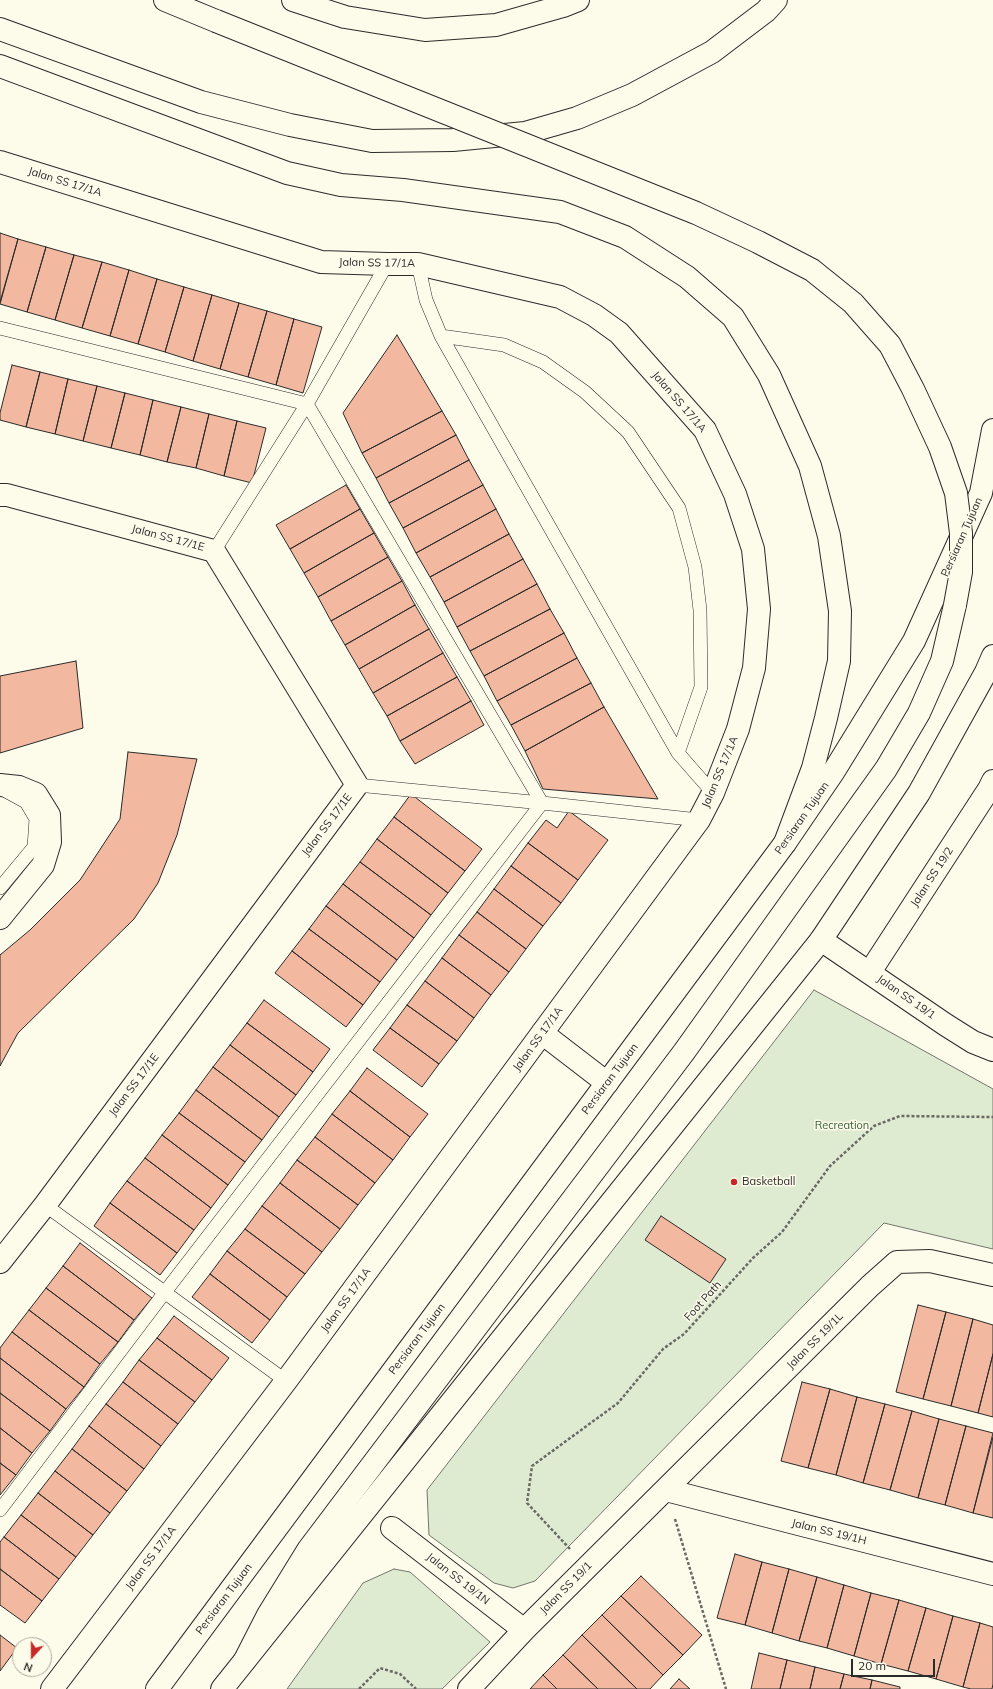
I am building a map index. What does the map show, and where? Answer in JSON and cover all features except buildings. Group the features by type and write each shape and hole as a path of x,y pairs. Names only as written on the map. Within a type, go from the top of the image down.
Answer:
{"main road":[{"path":"166,0 696,213 758,242 812,270 853,303 890,345 913,389 936,440 956,492 961,533 960,572 955,605 939,668 919,714 886,769 684,1052 308,1550 268,1615 245,1660"},
{"path":"294,0 345,17 425,30 496,25 563,6 578,0"},
{"path":"0,28 201,102 290,125 372,141 453,140 524,133 577,118 632,95 712,52 766,11 776,0"},
{"path":"0,66 287,173 341,185 402,190 560,212 625,237 687,276 733,317 769,375 810,466 829,536 840,610 839,661 826,718 814,768 785,843"},
{"name":"Jalan SS 17/1A","path":"0,162 321,262 418,264 560,297 594,315 619,333 705,430 735,494 753,549 759,609 754,668 738,729 713,793 699,820 286,1381 52,1689"},
{"name":"Persiaran Tujuan","path":"157,1689 785,843 834,771 914,641 981,493 993,430"},
{"name":"Jalan SS 17/1E","path":"0,496 7,495 214,551 357,785 45,1205 0,1262"},
{"path":"222,1689 820,940 919,793 986,672 993,656"},
{"name":"Jalan SS 19/2","path":"870,972 993,781"},
{"path":"0,785 20,787 36,794 49,815 50,842 43,865 0,918"},
{"name":"Jalan SS 19/1","path":"820,940 973,1042 993,1050"},
{"path":"542,1032 607,1083"},
{"name":"Jalan SS 19/1L","path":"666,1490 865,1291 896,1262 930,1261 993,1275"},
{"name":"Jalan SS 19/1","path":"469,1689 524,1630 666,1490"},
{"name":"Jalan SS 19/1H","path":"666,1490 993,1574"},
{"name":"Jalan SS 19/1N","path":"392,1528 524,1630"}],"lane":[{"path":"214,551 308,404 387,264"},
{"path":"418,264 426,300 441,336 678,753 713,793"},
{"path":"0,328 308,404 542,803"},
{"path":"441,336 504,345 542,362 585,392 628,432 679,508 695,567 700,610 701,687 678,753"},
{"path":"357,785 699,820"},
{"path":"0,788 26,802 36,820 34,847 0,888"},
{"path":"0,1510 165,1292 542,803"},
{"path":"45,1205 286,1381"}],"path":[{"name":"Foot Path","path":"587,1567 527,1503 532,1466 618,1403 663,1349 684,1334 753,1258 782,1232 830,1166 874,1126 900,1116 993,1117"},
{"path":"666,1490 726,1689"},
{"path":"359,1689 380,1668 400,1674 416,1689"}],"green space":[{"name":"Recreation","path":"814,990 993,1089 993,1249 884,1223 535,1581 513,1588 494,1583 429,1535 427,1490"},
{"path":"394,1569 410,1572 490,1642 442,1689 287,1689 363,1583"}],"place":[{"name":"Basketball","path":"734,1182"}]}
